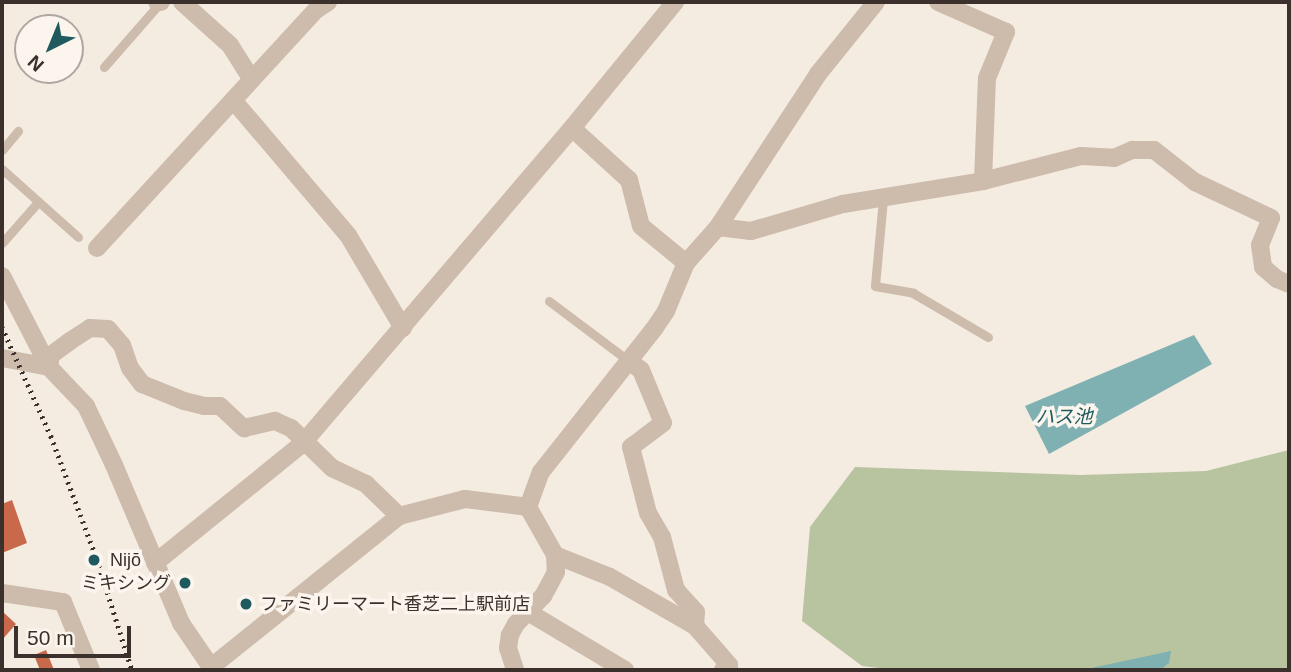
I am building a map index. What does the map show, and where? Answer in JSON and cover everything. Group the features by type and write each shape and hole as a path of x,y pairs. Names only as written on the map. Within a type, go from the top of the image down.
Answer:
{"street":[{"path":"183,2 230,45 252,80"},
{"path":"97,248 233,100 328,2"},
{"path":"155,563 303,443 572,128 675,2"},
{"path":"515,670 508,648 510,635 543,596 556,572 555,555 528,507 541,472 666,311 686,263 718,227 818,74 876,2"},
{"path":"938,2 1006,32 987,78 983,181"},
{"path":"233,100 348,235 403,328"},
{"path":"572,128 629,180 640,226 686,263"},
{"path":"718,227 751,231 843,204 983,181 1081,156 1114,158 1132,150 1154,150 1195,183 1271,218 1261,245 1263,267 1289,285"},
{"path":"2,276 49,367 86,406 181,623 212,669 399,516 465,499 528,507"},
{"path":"49,367 51,355 90,328 108,329 121,345 130,368 142,384 184,401 204,406 220,406 244,428 275,421 291,428 303,443 332,468 366,484 399,516"},
{"path":"2,358 49,367"},
{"path":"629,361 641,370 663,423 631,447 648,513 663,537 676,590 696,612 695,626"},
{"path":"555,555 610,578 695,626 729,665 723,670"},
{"path":"2,593 63,602 91,670"},
{"path":"528,612 625,670"}],"lane":[{"path":"104,67 159,2"},
{"path":"2,150 18,131"},
{"path":"2,169 78,237"},
{"path":"883,199 875,286 913,293 988,337"},
{"path":"2,243 38,202"},
{"path":"549,301 629,361"}],"green space":[{"path":"1289,450 1289,670 896,670 862,666 802,621 810,527 855,467 1081,475 1206,471"}],"water":[{"name":"ハス池","path":"1194,335 1212,364 1049,454 1025,406"},
{"path":"1171,651 1169,663 1160,670 1082,670"}],"building":[{"path":"12,500 27,543 2,553 2,504"},
{"path":"2,611 16,624 2,640"},
{"path":"46,650 54,670 40,670 34,655"}],"railway":[{"path":"2,327 51,436 97,559 132,670"}],"place":[{"name":"Nijō","path":"94,560"},
{"name":"ミキシング","path":"185,583"},
{"name":"ファミリーマート香芝二上駅前店","path":"246,604"}]}
